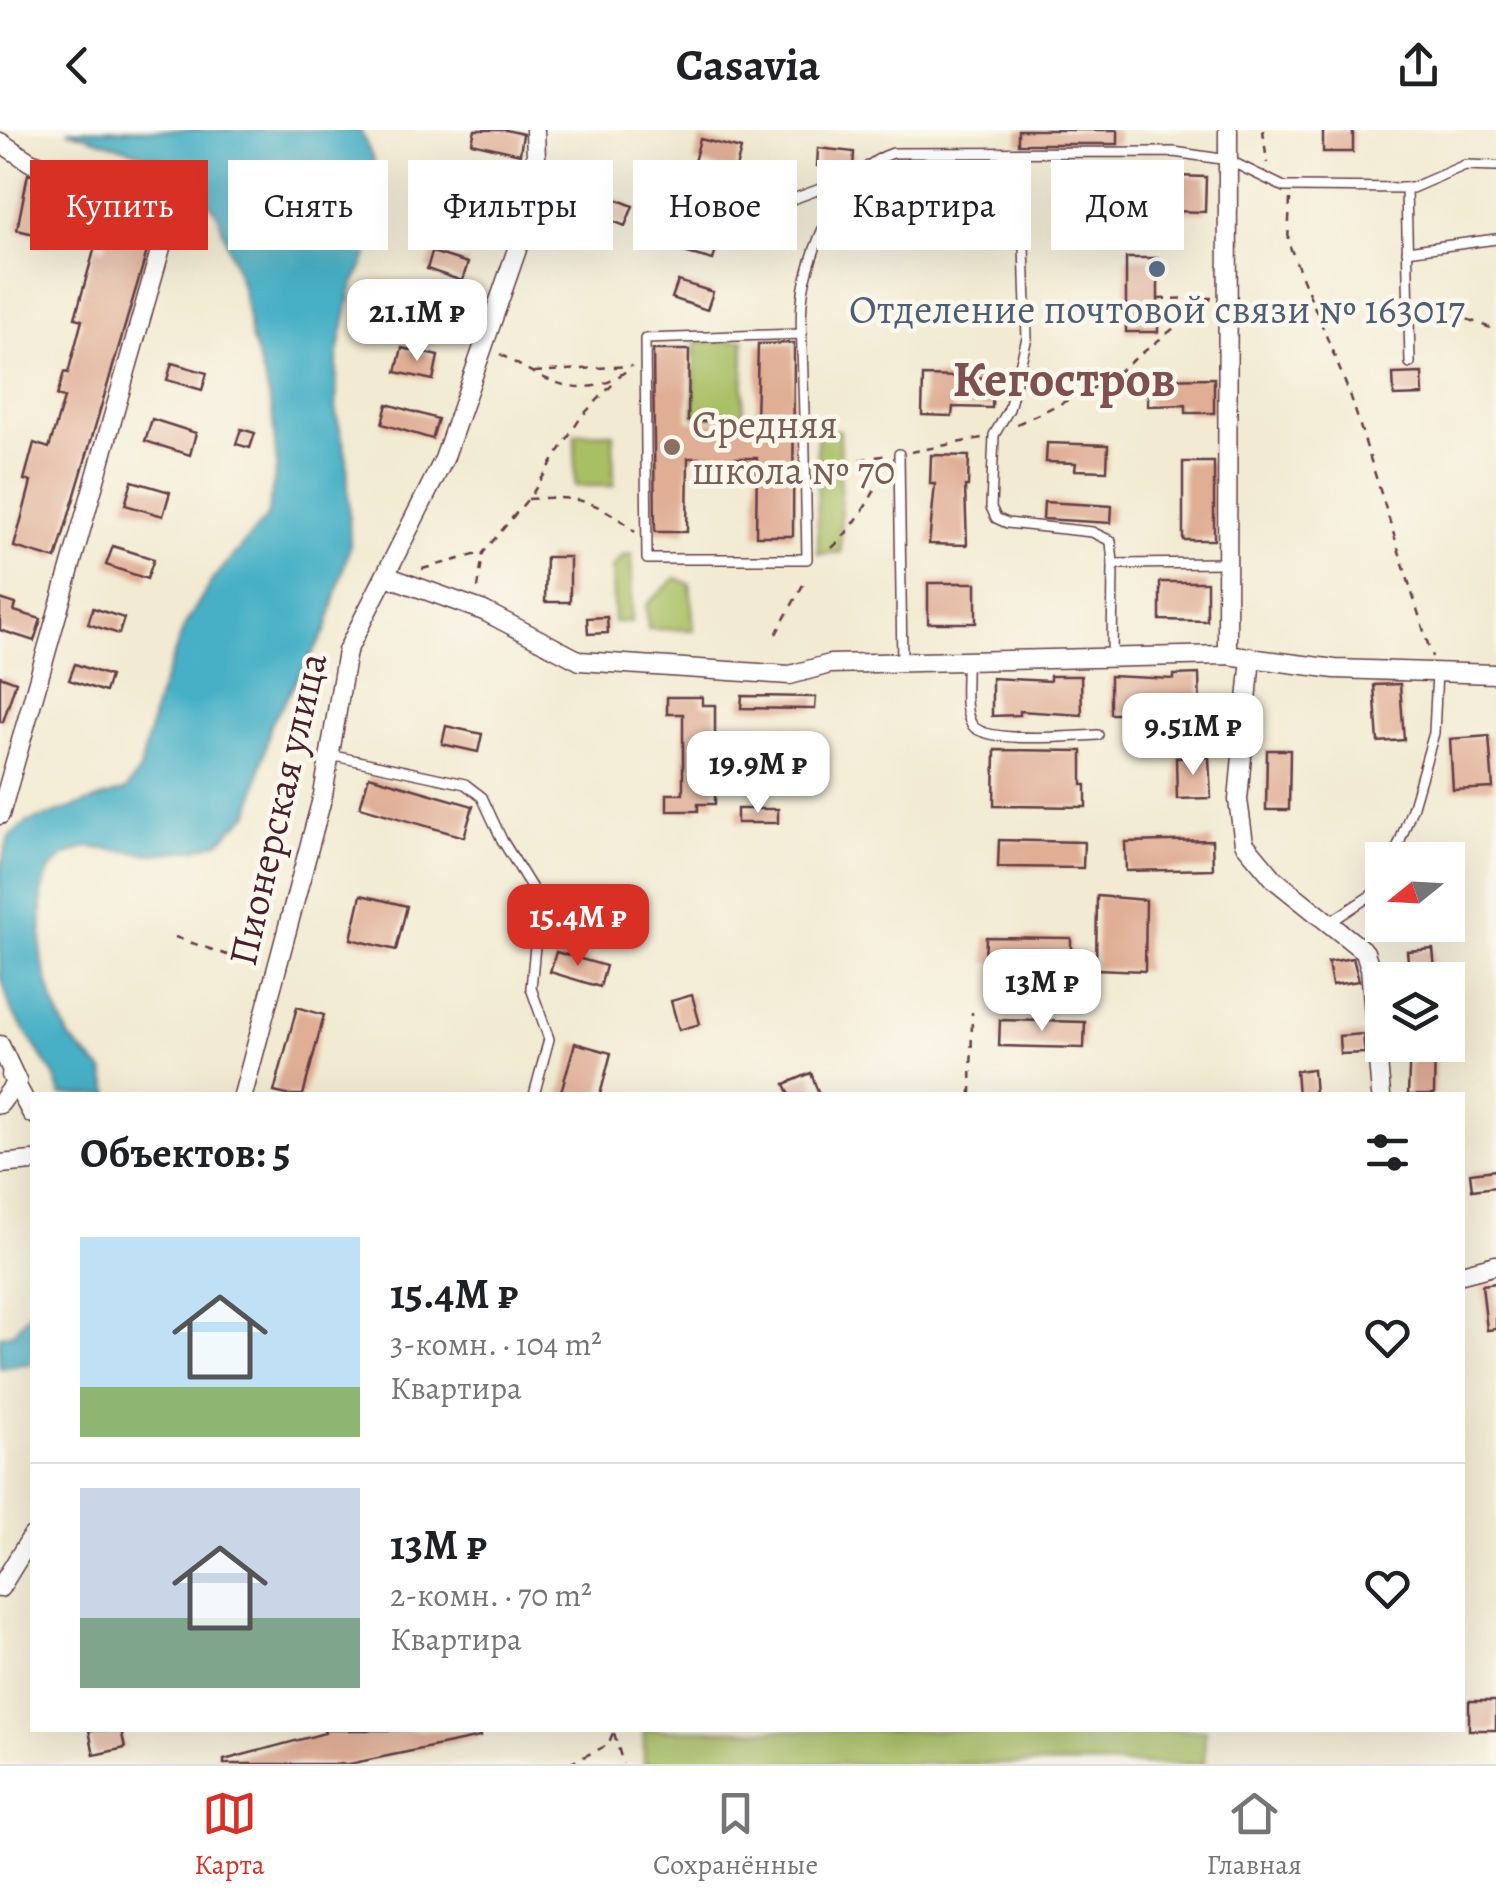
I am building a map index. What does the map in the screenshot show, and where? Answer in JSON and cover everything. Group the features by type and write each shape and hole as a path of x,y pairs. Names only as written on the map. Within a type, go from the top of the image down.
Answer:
{"street":[{"name":"Пионерская улица","path":"244,1092 324,795 347,651 392,578 401,546 444,459 522,235 536,158 534,130"},
{"path":"1228,130 1228,655"},
{"path":"0,142 30,162 149,203 159,212 166,230 0,814"},
{"path":"392,578 477,608 580,661 790,675 830,664 966,664 1228,655 1335,669 1496,674"},
{"path":"1251,656 1238,800 1244,843 1275,880 1365,952 1370,968 1381,1092"},
{"path":"0,1045 30,1110"},
{"path":"0,1064 16,1082"},
{"path":"0,1104 16,1082"},
{"path":"0,1164 30,1161"},
{"path":"1465,1273 1496,1266"},
{"path":"0,1588 30,1539"}],"lane":[{"path":"880,160 893,153 1174,152 1228,160 1291,187 1406,188 1466,166 1496,166"},
{"path":"1022,153 1027,338 1009,410 994,435 990,507 996,518 1007,523 1092,532 1111,541 1112,658"},
{"path":"1406,188 1410,364"},
{"path":"1408,252 1496,239"},
{"path":"802,334 645,339 647,559 808,559 802,334 805,284 817,249"},
{"path":"899,454 902,663"},
{"path":"1113,564 1229,563"},
{"path":"966,664 970,718 980,731 1003,737 1098,735"},
{"path":"1400,842 1434,733 1437,672"},
{"path":"330,756 465,784 482,797 502,840 533,890 535,946 531,988 549,1039 535,1092"},
{"path":"1329,923 1365,899"}],"path":[{"path":"1262,130 1269,179"},
{"path":"1291,187 1288,242 1351,397 1437,672"},
{"path":"899,454 994,435 1104,382 1212,298 1158,299"},
{"path":"1409,318 1464,318 1496,330"},
{"path":"484,344 556,385 587,387 616,381"},
{"path":"477,608 484,553 527,500 581,417 645,350"},
{"path":"532,372 633,366"},
{"path":"832,548 872,497 892,455 844,462"},
{"path":"527,500 586,500 620,519 647,544"},
{"path":"392,578 438,562 484,553"},
{"path":"776,634 804,583"},
{"path":"175,938 276,972"},
{"path":"971,1092 972,1012"},
{"path":"614,1732 624,1763"},
{"path":"569,1764 608,1746 614,1732"}],"green space":[{"path":"744,340 743,416 694,417 695,342"},
{"path":"840,430 841,552 818,554 817,431"},
{"path":"613,433 614,486 575,486 575,434"},
{"path":"632,554 631,622 614,622 612,568 623,556"},
{"path":"676,578 690,584 694,630 648,629 646,605"},
{"path":"644,1732 1205,1732 1204,1764 644,1764"}],"water":[{"path":"67,130 360,130 373,160 228,160 228,245 218,215 208,201 208,160 161,160"},
{"path":"230,250 369,250 351,291 337,359 336,413 347,459 350,545 326,630 271,724 250,812 219,842 197,849 154,854 86,847 64,856 49,870 42,891 41,956 53,1002 70,1039 103,1071 109,1092 60,1092 54,1075 11,1010 0,973 0,872 9,837 28,822 126,790 140,770 157,699 185,625 213,579 267,517 277,466 272,409 251,337 243,290"},
{"path":"30,1312 30,1363 0,1368 0,1336 13,1333"}],"building":[{"path":"475,130 523,134 520,154 472,143"},
{"path":"1018,130 1118,130 1118,144 1018,144"},
{"path":"1323,130 1353,130 1353,152 1323,152"},
{"path":"700,139 741,149 738,160 695,160"},
{"path":"818,148 854,152 854,160 817,160"},
{"path":"28,174 30,233 17,230"},
{"path":"1184,176 1206,177 1205,212 1184,211"},
{"path":"613,198 633,206 625,226 613,221"},
{"path":"94,250 147,250 56,559 14,547 31,482 24,480 34,443 49,448 64,398 57,396 64,372 68,373 82,320 75,318"},
{"path":"676,250 716,250 713,260"},
{"path":"432,252 468,263 462,281 427,269"},
{"path":"1126,258 1158,258 1158,332 1126,332"},
{"path":"678,281 713,292 707,310 672,298"},
{"path":"422,301 457,313 451,330 416,319"},
{"path":"794,343 793,536 756,536 757,458 688,458 687,532 655,532 653,350 689,350 688,421 756,421 758,344"},
{"path":"402,348 438,356 433,380 396,372"},
{"path":"172,363 207,373 202,390 167,380"},
{"path":"1422,373 1423,395 1394,396 1393,374"},
{"path":"923,376 993,378 992,408 953,407 952,416 922,415"},
{"path":"1214,378 1214,413 1186,413 1186,405 1148,406 1148,379"},
{"path":"387,404 438,419 432,439 382,424"},
{"path":"152,419 196,433 190,455 145,441"},
{"path":"241,429 255,433 250,448 236,444"},
{"path":"1047,443 1108,445 1107,471 1075,470 1076,463 1046,462"},
{"path":"931,455 969,456 965,486 967,545 929,544 935,484 930,484"},
{"path":"1183,462 1214,462 1214,540 1183,540"},
{"path":"132,481 170,492 163,516 125,505"},
{"path":"1044,502 1112,506 1111,523 1043,519"},
{"path":"113,546 154,559 147,579 106,565"},
{"path":"546,557 570,557 570,602 545,602"},
{"path":"1160,582 1207,582 1207,621 1160,620"},
{"path":"928,583 976,583 976,623 928,623"},
{"path":"0,599 16,604 14,611 41,619 34,641 0,630"},
{"path":"93,608 124,618 119,634 88,624"},
{"path":"607,617 608,633 588,634 587,618"},
{"path":"75,664 110,676 105,692 69,680"},
{"path":"1199,674 1200,713 1176,713 1176,708 1110,714 1110,676 1174,679 1174,675"},
{"path":"0,676 16,682 3,722 0,722"},
{"path":"1050,676 1081,676 1082,715 1020,711 1020,715 992,716 992,678 1050,681"},
{"path":"1400,684 1404,740 1378,742 1374,685"},
{"path":"742,696 816,697 815,709 741,708"},
{"path":"667,697 702,697 702,705 715,705 715,804 698,804 698,811 667,811 667,794 683,794 683,714 667,714"},
{"path":"446,726 482,734 478,752 442,744"},
{"path":"1489,736 1493,788 1453,790 1450,739"},
{"path":"995,750 1082,751 1086,807 994,806"},
{"path":"1267,750 1290,750 1289,810 1266,810"},
{"path":"1209,757 1211,798 1177,799 1176,758"},
{"path":"369,776 473,806 464,837 360,807"},
{"path":"737,809 778,809 778,823 737,823"},
{"path":"999,840 1084,842 1083,868 998,867"},
{"path":"1212,840 1213,869 1126,871 1125,842"},
{"path":"361,895 407,906 396,950 351,939"},
{"path":"1097,896 1146,900 1145,971 1096,969"},
{"path":"986,937 1071,938 1071,965 985,963"},
{"path":"1433,949 1434,962 1408,962 1407,951"},
{"path":"556,952 606,966 600,987 550,972"},
{"path":"1353,958 1359,981 1332,985 1328,962"},
{"path":"692,995 700,1024 679,1030 671,1001"},
{"path":"297,1007 324,1015 304,1092 274,1092"},
{"path":"1000,1020 1085,1022 1084,1048 999,1046"},
{"path":"1363,1034 1365,1053 1340,1054 1339,1036"},
{"path":"575,1043 611,1053 601,1092 561,1092"},
{"path":"1409,1062 1435,1062 1434,1092 1408,1092"},
{"path":"1313,1069 1315,1092 1298,1092 1296,1071"},
{"path":"811,1073 818,1092 789,1092 785,1084"},
{"path":"1496,1170 1496,1187 1472,1190 1470,1173"},
{"path":"1496,1283 1496,1329 1487,1330 1482,1285"},
{"path":"1469,1701 1496,1701 1496,1730 1469,1730"},
{"path":"89,1732 121,1732 125,1748 94,1755"},
{"path":"479,1732 480,1737 349,1764 224,1764 224,1760 325,1733"}],"place":[{"name":"Отделение почтовой связи № 163017","path":"1157,269"},
{"name":"Средняя школа № 70","path":"672,447"}],"district":[{"name":"Кегостров","path":"1064,378"}]}
